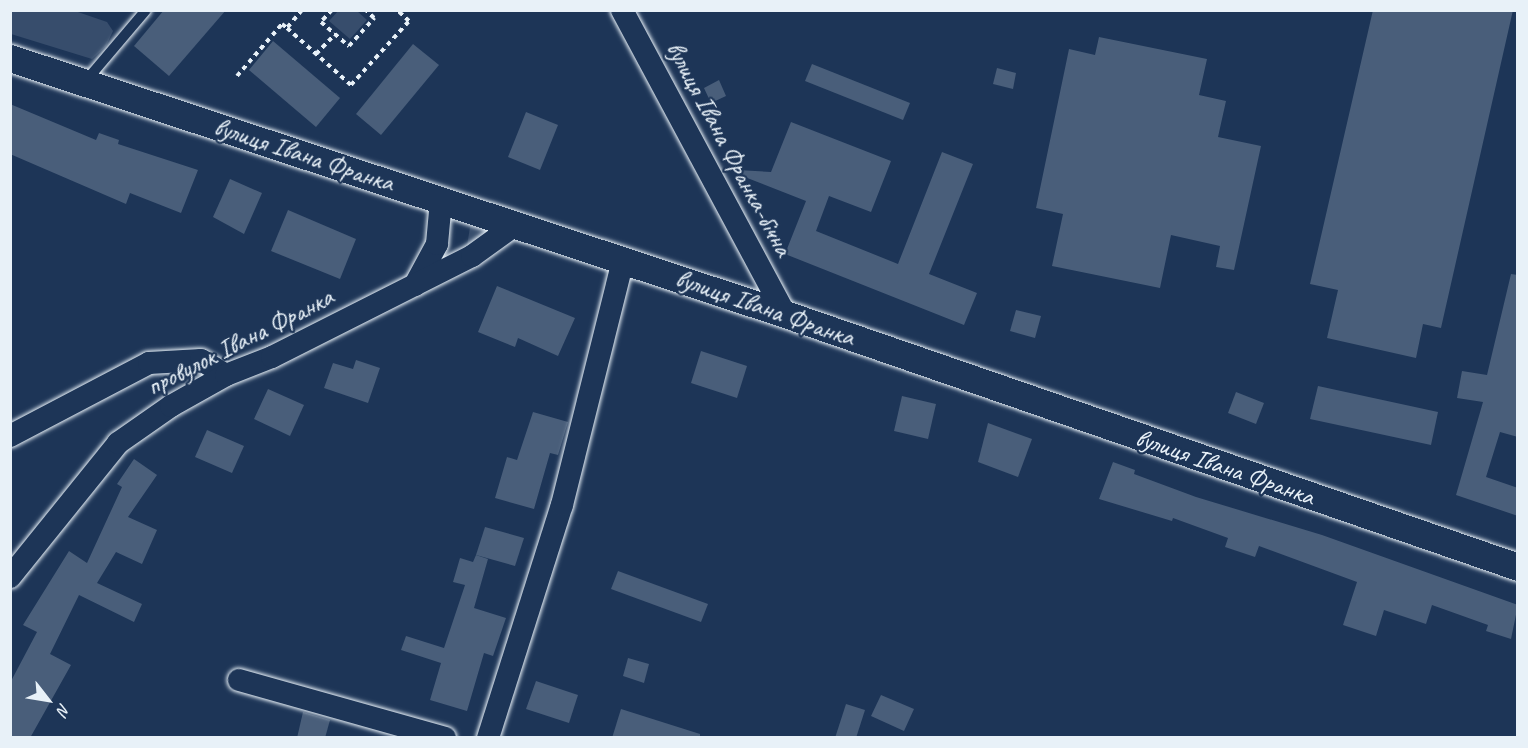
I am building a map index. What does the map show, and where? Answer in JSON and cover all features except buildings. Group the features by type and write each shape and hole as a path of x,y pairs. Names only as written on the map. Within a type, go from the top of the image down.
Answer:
{"street":[{"name":"вулиця Івана Франка-бічна","path":"622,10 785,314"},
{"name":"вулиця Івана Франка","path":"10,58 785,314 1518,567"},
{"path":"415,285 437,244 441,200"},
{"name":"провулок Івана Франка","path":"10,577 118,442 171,405 226,375 272,357 472,256 515,225"},
{"path":"488,738 562,505 623,261"},
{"path":"10,436 149,363 201,360 226,375"},
{"path":"239,680 446,738"}],"lane":[{"path":"84,82 146,10"}],"path":[{"path":"287,28 302,10"},
{"path":"332,10 321,22 349,46 374,18 366,10"},
{"path":"237,76 282,24 351,86 409,21 397,10"},
{"path":"316,54 335,34"}],"shaded area":[{"path":"339,10 357,11 367,20 350,39 329,21"},
{"path":"10,11 75,11 107,22 113,31 106,46 92,59 11,34"},
{"path":"471,221 503,228 466,252"}]}
